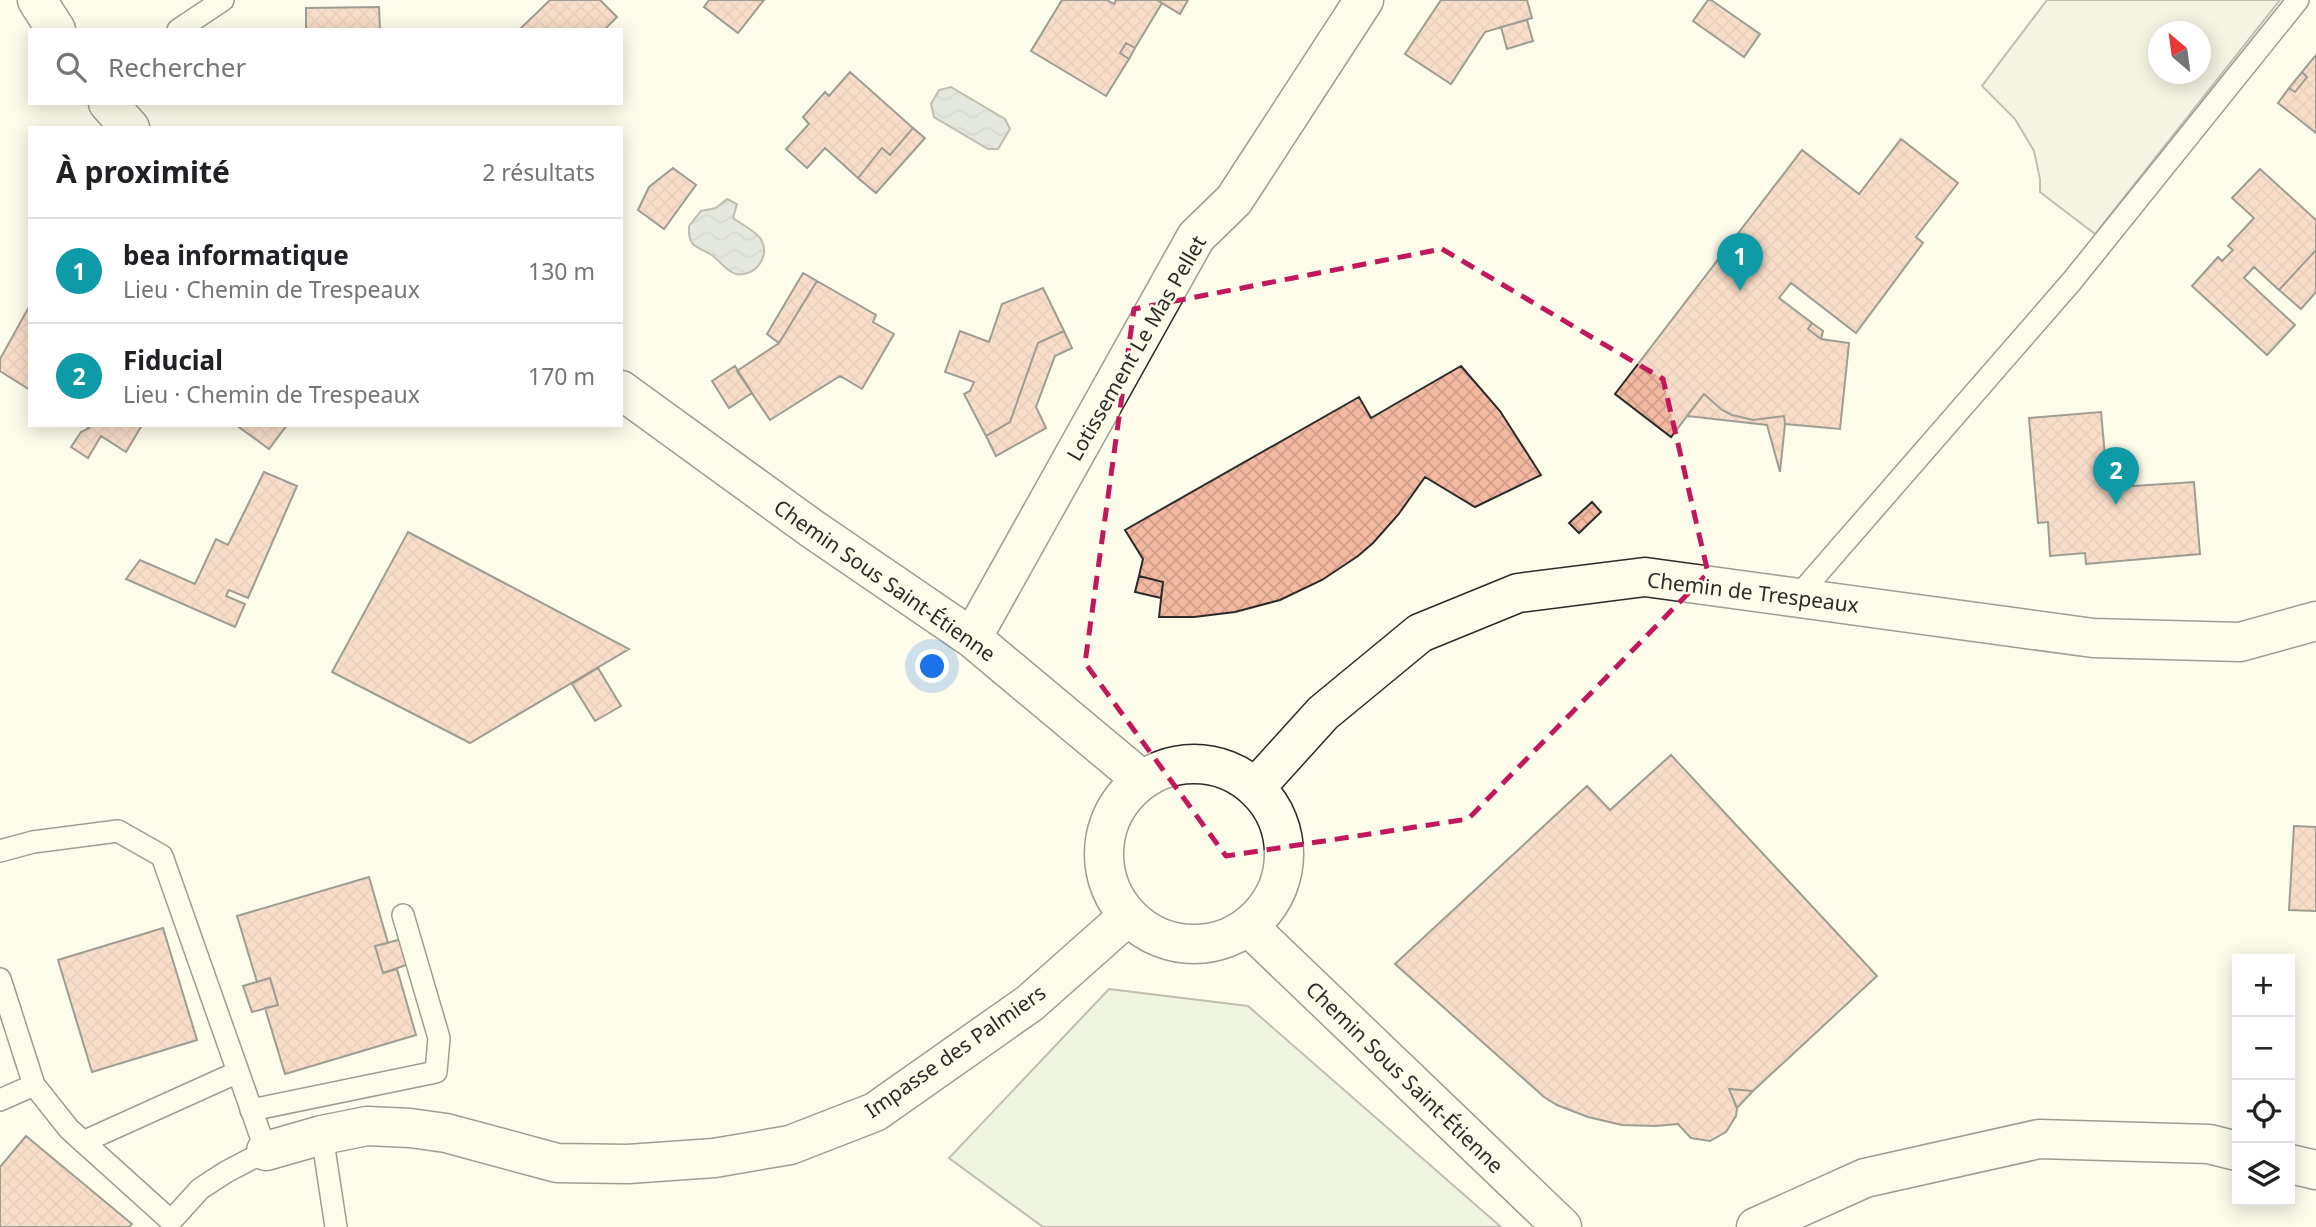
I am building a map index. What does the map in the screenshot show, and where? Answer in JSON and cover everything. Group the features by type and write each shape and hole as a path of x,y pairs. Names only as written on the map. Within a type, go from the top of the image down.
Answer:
{"street":[{"path":"37,0 55,28"},
{"name":"Lotissement Le Mas Pellet","path":"972,638 1196,237 1234,200 1364,0"},
{"path":"110,105 128,126"},
{"name":"Chemin Sous Saint-Étienne","path":"623,391 811,528 972,638 1142,780"},
{"name":"Chemin de Trespeaux","path":"1256,787 1323,713 1420,633 1518,593 1644,576 2093,638 2240,642 2316,621"},
{"path":"1200,764 1230,771 1256,787 1275,812 1284,843 1283,874 1270,904 1248,926 1225,939 1199,944 1172,942 1148,932 1128,916 1111,890 1104,860 1107,829 1120,802 1142,780 1170,766 1200,764"},
{"name":"Impasse des Palmiers","path":"266,1151 321,1135 367,1126 446,1133 557,1163 616,1164 714,1158 790,1144 875,1112 1030,1003 1128,916"},
{"name":"Chemin Sous Saint-Étienne","path":"1248,926 1562,1227"},
{"path":"1756,1227 1865,1178 2039,1139 2209,1144 2232,1150"},
{"path":"2295,1165 2316,1170"}],"lane":[{"path":"181,28 223,0"},
{"path":"1798,596 2072,281 2298,0"},
{"path":"0,851 33,842 118,831 162,856 266,1151 200,1189 168,1224 69,1129 34,1085 0,979"},
{"path":"251,1110 436,1072 439,1038 403,915"},
{"path":"83,1142 238,1072"},
{"path":"0,1100 34,1085"},
{"path":"321,1135 336,1227"}],"highlighted area":[{"path":"1442,249 1663,379 1708,573 1468,819 1226,856 1085,663 1134,309"}],"green space":[{"path":"1109,989 1248,1006 1501,1227 1043,1227 949,1158"}],"shaded area":[{"path":"2047,0 2280,0 2095,234 2040,192 2034,151 2015,119 1982,86"}],"water":[{"path":"951,87 1005,119 1010,129 998,149 988,149 934,117 931,104 939,90"},
{"path":"727,199 737,204 733,218 754,232 763,245 760,264 743,274 729,270 714,256 691,242 690,238 689,226 701,211 716,208"}],"building":[{"path":"550,0 600,0 617,17 606,28 521,28"},
{"path":"709,0 764,0 738,33 704,7"},
{"path":"1062,0 1107,0 1114,4 1116,0 1157,0 1162,3 1135,48 1126,43 1120,53 1129,59 1106,96 1031,51"},
{"path":"1157,0 1188,0 1180,14"},
{"path":"1441,0 1527,0 1532,18 1485,32 1451,84 1405,54"},
{"path":"1708,0 1760,34 1744,57 1693,21"},
{"path":"379,7 380,28 306,28 306,8"},
{"path":"1527,20 1533,41 1507,49 1501,27"},
{"path":"1126,43 1135,48 1129,59 1120,53"},
{"path":"2316,55 2316,133 2278,103 2289,88 2295,92 2307,77 2302,72"},
{"path":"850,72 913,128 890,155 882,148 858,178 825,148 807,168 786,149 809,124 803,117 825,92 829,96"},
{"path":"2302,72 2307,77 2295,92 2289,88"},
{"path":"913,128 925,138 876,193 858,178 882,148 890,155"},
{"path":"1901,139 1958,183 1916,237 1923,243 1856,333 1791,283 1779,298 1812,323 1808,329 1821,339 1849,343 1840,429 1785,424 1784,416 1753,420 1732,415 1704,394 1671,437 1615,394 1802,150 1859,194"},
{"path":"673,168 696,185 664,229 638,210 649,187"},
{"path":"2260,169 2316,220 2316,250 2279,290 2254,267 2244,278 2295,325 2267,355 2192,286 2218,257 2222,261 2233,250 2228,246 2254,218 2232,198"},
{"path":"2316,250 2316,292 2301,309 2279,290"},
{"path":"803,273 817,281 779,343 767,334"},
{"path":"817,281 876,315 873,322 894,334 862,389 840,376 770,420 737,371 779,343"},
{"path":"1043,288 1064,331 1038,343 1010,422 986,436 964,394 970,391 974,382 945,372 960,331 989,342 1002,304"},
{"path":"28,309 28,389 0,371 0,359"},
{"path":"1812,323 1823,331 1821,339 1808,329"},
{"path":"1064,331 1072,348 1055,356 1036,407 1046,428 996,456 986,436 1010,422 1038,343"},
{"path":"735,366 752,393 729,408 712,381"},
{"path":"1461,366 1500,411 1541,475 1475,507 1425,477 1398,515 1373,543 1322,580 1280,600 1235,612 1194,617 1159,617 1163,582 1139,576 1143,559 1125,530 1359,397 1371,418"},
{"path":"1704,394 1732,415 1753,420 1784,416 1780,472 1767,425 1687,416"},
{"path":"2101,412 2107,478 2118,487 2194,482 2200,554 2086,564 2085,553 2050,556 2048,522 2038,523 2029,418"},
{"path":"141,427 126,452 101,436 88,458 71,447 81,432 89,428"},
{"path":"239,427 286,427 269,449"},
{"path":"264,472 297,486 248,598 229,590 226,596 245,604 235,627 126,579 140,560 195,584 216,539 228,545"},
{"path":"1592,502 1601,512 1579,533 1569,523"},
{"path":"408,532 629,649 470,743 332,672"},
{"path":"1139,576 1163,582 1161,598 1135,592"},
{"path":"598,668 621,706 595,721 572,684"},
{"path":"1671,755 1877,976 1753,1091 1729,1089 1737,1108 1736,1116 1726,1132 1710,1141 1691,1138 1678,1124 1622,1125 1588,1117 1557,1105 1544,1097 1395,964 1587,786 1610,810"},
{"path":"2294,826 2316,827 2316,911 2289,910"},
{"path":"369,877 388,943 375,946 383,973 397,969 416,1035 285,1074 265,1008 278,1005 271,981 270,978 257,982 237,916"},
{"path":"163,928 197,1040 92,1072 58,960"},
{"path":"402,939 409,964 383,973 375,946"},
{"path":"270,978 278,1005 252,1012 243,986"},
{"path":"1729,1089 1753,1091 1737,1108"},
{"path":"26,1136 132,1224 129,1227 0,1227 0,1167"}],"place":[{"name":"bea informatique","path":"1740,291"},
{"name":"Fiducial","path":"2116,505"}]}
